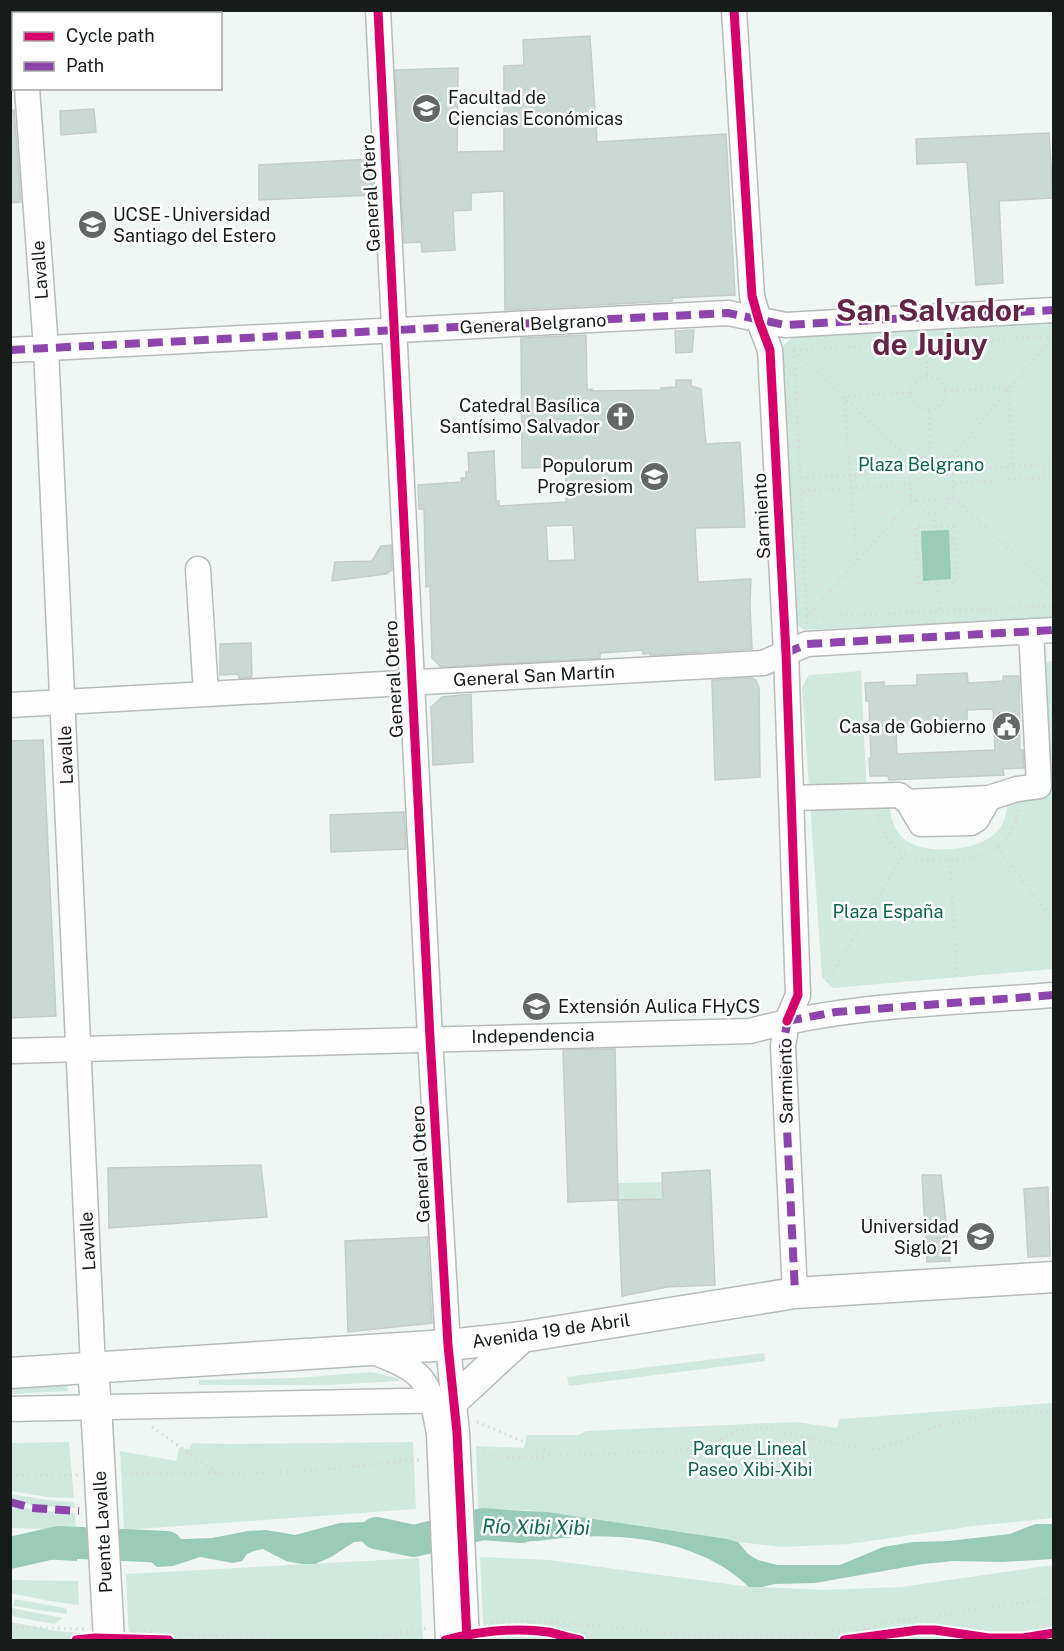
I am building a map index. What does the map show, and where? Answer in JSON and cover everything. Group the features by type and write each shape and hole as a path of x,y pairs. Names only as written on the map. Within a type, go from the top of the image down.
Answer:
{"main road":[{"name":"Avenida 19 de Abril","path":"10,1373 448,1345 522,1337 795,1293 1045,1281"},
{"path":"451,1418 522,1337"},
{"name":"Lavalle","path":"93,1367 96,1414"},
{"name":"Puente Lavalle","path":"96,1414 106,1636"}],"street":[{"name":"General Otero","path":"378,10 411,682 451,1418"},
{"name":"Sarmiento","path":"734,10 752,296 770,350 796,648 792,798 798,995 787,1021 783,1046 795,1293"},
{"name":"Lavalle","path":"27,90 46,348 93,1367"},
{"name":"General Belgrano","path":"10,350 728,313 785,326 1053,310"},
{"path":"198,569 206,694"},
{"name":"General San Martín","path":"10,705 763,663 796,648 1042,630"},
{"path":"792,798 899,795 908,802 921,824 971,823 977,819 989,798 1017,789 1046,786 1042,630"},
{"name":"Independencia","path":"10,1051 750,1031 836,1012 1053,995"},
{"path":"370,1351 394,1360 418,1374 451,1418 476,1633"},
{"path":"10,1409 96,1414 451,1418"},
{"path":"440,1634 451,1418"}],"path":[{"path":"794,350 1053,336"},
{"path":"794,350 909,458 910,485 914,501 927,513 934,514 948,507 952,499 954,483 952,456 1053,336"},
{"path":"926,343 927,376"},
{"path":"794,350 807,617"},
{"path":"927,376 941,382 945,391 941,404 929,410 918,408 910,392 918,379 927,376"},
{"path":"945,391 1008,388"},
{"path":"1008,388 1014,466"},
{"path":"844,397 910,392"},
{"path":"844,397 857,560"},
{"path":"929,410 931,457"},
{"path":"909,458 952,456"},
{"path":"953,470 1053,464"},
{"path":"801,478 910,472"},
{"path":"954,483 1053,477"},
{"path":"801,492 910,485"},
{"path":"796,648 807,617 857,560 914,501 952,499 1053,591"},
{"path":"934,514 935,526"},
{"path":"935,526 954,526 956,583 918,584 916,527 935,526"},
{"path":"938,584 940,611"},
{"path":"807,617 1053,606"},
{"path":"997,847 1053,921"},
{"path":"827,982 904,854"},
{"path":"950,860 957,977"},
{"path":"466,1457 490,1455 510,1458 672,1451 706,1446 739,1430 763,1428 853,1448 876,1449 935,1427 998,1412 1053,1412"},
{"path":"451,1418 556,1455"},
{"path":"145,1422 218,1473"},
{"path":"124,1474 333,1469 419,1460"},
{"path":"10,1475 79,1475"},
{"path":"476,1633 532,1622 691,1635 803,1635 1053,1598"},
{"path":"512,1641 532,1622"},
{"path":"848,1640 869,1626"},
{"path":"10,1628 169,1641"},
{"path":"365,1641 409,1630 440,1634"},
{"path":"476,1633 523,1630 540,1632"},
{"path":"106,1636 214,1635 283,1641"},
{"path":"208,1641 214,1635"},
{"path":"848,1640 872,1636"}],"green space":[{"name":"Plaza Belgrano","path":"1053,319 1053,618 804,630 796,624 782,347 792,337"},
{"name":"Plaza España","path":"1053,661 1053,969 833,988 822,977 802,687 809,675 861,671 867,796 870,808 890,808 896,830 910,843 928,849 950,849 981,843 997,832 1006,814 1007,803 1021,802 1021,798 1046,798 1039,662"},
{"path":"662,1182 663,1199 618,1200 618,1183"},
{"path":"764,1353 765,1361 569,1386 567,1377"},
{"path":"371,1372 398,1378 399,1381 329,1385 199,1385 199,1380 295,1378"},
{"path":"67,1383 68,1391 11,1394 11,1387"},
{"name":"Parque Lineal Paseo Xibi-Xibi","path":"1053,1403 1053,1518 974,1526 849,1544 781,1547 574,1516 526,1510 478,1509 476,1446 524,1448 527,1435 578,1435 586,1431 796,1422 837,1428 840,1419"},
{"path":"69,1442 74,1498 47,1497 11,1491 11,1443"},
{"path":"413,1442 416,1509 124,1530 120,1451 176,1461 179,1448 189,1449 192,1443"},
{"path":"11,1494 74,1502 75,1508 34,1506 11,1499"},
{"path":"11,1503 34,1510 75,1513 76,1530 11,1528"},
{"path":"480,1557 548,1560 743,1586 822,1590 901,1587 1053,1565 1053,1640 484,1640"},
{"path":"419,1558 423,1640 129,1640 126,1574"},
{"path":"11,1580 78,1581 79,1605 11,1593"},
{"path":"15,1599 64,1608 67,1614 13,1606"},
{"path":"12,1608 63,1618 54,1624 15,1617 12,1615"},
{"path":"11,1622 79,1633 80,1640 11,1640"}],"water":[{"path":"949,530 951,579 923,581 921,531"},
{"path":"478,1509 547,1512 727,1539 738,1542 748,1554 758,1560 777,1565 840,1565 883,1547 913,1542 948,1541 1010,1534 1035,1524 1053,1524 1053,1559 1002,1562 954,1561 923,1564 815,1583 749,1587 712,1560 668,1544 599,1536 516,1542 479,1535"},
{"path":"366,1522 404,1530 418,1527 419,1552 389,1549 367,1541 354,1542 315,1564 286,1561 263,1549 247,1554 242,1561 233,1563 200,1557 173,1566 157,1567 150,1561 125,1558 124,1538 157,1540 212,1538 266,1530 295,1535 340,1523"},
{"path":"77,1533 77,1561 40,1559 11,1563 11,1540"}],"building":[{"path":"590,36 597,142 726,134 735,295 672,298 672,301 505,310 504,191 471,193 471,210 453,211 455,250 422,252 421,242 404,243 395,70 458,68 457,152 504,151 504,66 524,65 523,40"},
{"path":"94,109 96,132 61,135 60,111"},
{"path":"10,110 14,110 21,202 10,203"},
{"path":"1049,133 1053,198 999,201 1003,283 976,285 967,162 917,164 916,139"},
{"path":"371,159 373,195 259,200 259,165"},
{"path":"694,330 692,352 676,353 675,331"},
{"path":"586,335 587,390 661,390 661,388 676,387 676,380 691,380 691,386 701,389 706,444 740,442 745,527 695,528 698,582 751,579 752,649 650,655 650,653 643,654 643,650 600,653 600,658 441,667 432,658 430,586 426,587 424,509 419,509 418,485 462,482 461,478 466,478 466,472 469,472 468,453 494,451 496,501 499,501 499,506 566,502 566,467 522,468 521,338","holes":["573,525 575,560 548,561 546,526"]},
{"path":"391,545 392,570 386,574 332,581 335,562 372,561 381,546"},
{"path":"251,643 252,677 239,678 238,674 220,675 220,644"},
{"name":"Casa de Gobierno","path":"967,673 968,683 1003,681 1003,676 1019,676 1020,750 1023,750 1024,768 1003,769 1004,775 889,780 888,776 870,776 869,701 866,701 865,683 884,682 884,686 917,685 917,675","holes":["993,709 995,750 897,754 896,727 967,724 967,710"]},
{"path":"751,678 756,680 759,688 760,777 715,780 712,680"},
{"path":"471,694 473,762 433,765 431,707 442,697"},
{"path":"43,740 56,1016 10,1018 10,741"},
{"path":"404,812 406,849 331,852 330,815"},
{"path":"615,1049 618,1200 568,1202 563,1050"},
{"path":"261,1165 267,1217 109,1228 108,1168"},
{"path":"710,1170 715,1285 667,1287 622,1296 618,1200 663,1199 662,1173"},
{"path":"922,1175 941,1175 950,1261 927,1262"},
{"path":"1048,1187 1050,1256 1028,1257 1024,1189"},
{"path":"427,1237 432,1323 348,1332 345,1241"}],"waterway":[{"name":"Río Xibi Xibi","path":"376,1533 414,1541 483,1524 521,1527"},
{"name":"Río Xibi Xibi","path":"10,1553 58,1542 167,1547"}],"marked path":[{"path":"10,350 728,313 785,325 1054,310"},
{"path":"786,653 807,644 1054,630"},
{"path":"787,1021 836,1012 1054,995"},
{"path":"788,1018 783,1046 795,1293"},
{"path":"10,1502 32,1508 79,1511"}],"cycle path":[{"path":"378,10 430,1038 448,1345 457,1433 467,1640"},
{"path":"734,10 752,296 770,350 786,653 798,995 787,1021"},
{"path":"445,1640 509,1630 548,1632 580,1640"},
{"path":"844,1640 918,1630 935,1630 989,1638 1023,1638 1054,1633"},
{"path":"76,1640 95,1638 169,1640"}],"place":[{"name":"Facultad de Ciencias Económicas","path":"427,108"},
{"name":"UCSE - Universidad Santiago del Estero","path":"92,225"},
{"name":"Catedral Basílica Santísimo Salvador","path":"621,416"},
{"name":"Populorum Progresiom","path":"654,476"},
{"name":"Casa de Gobierno","path":"1007,727"},
{"name":"Extensión Aulica FHyCS","path":"537,1007"},
{"name":"Universidad Siglo 21","path":"980,1237"}],"district":[{"name":"San Salvador de Jujuy","path":"930,328"}]}
